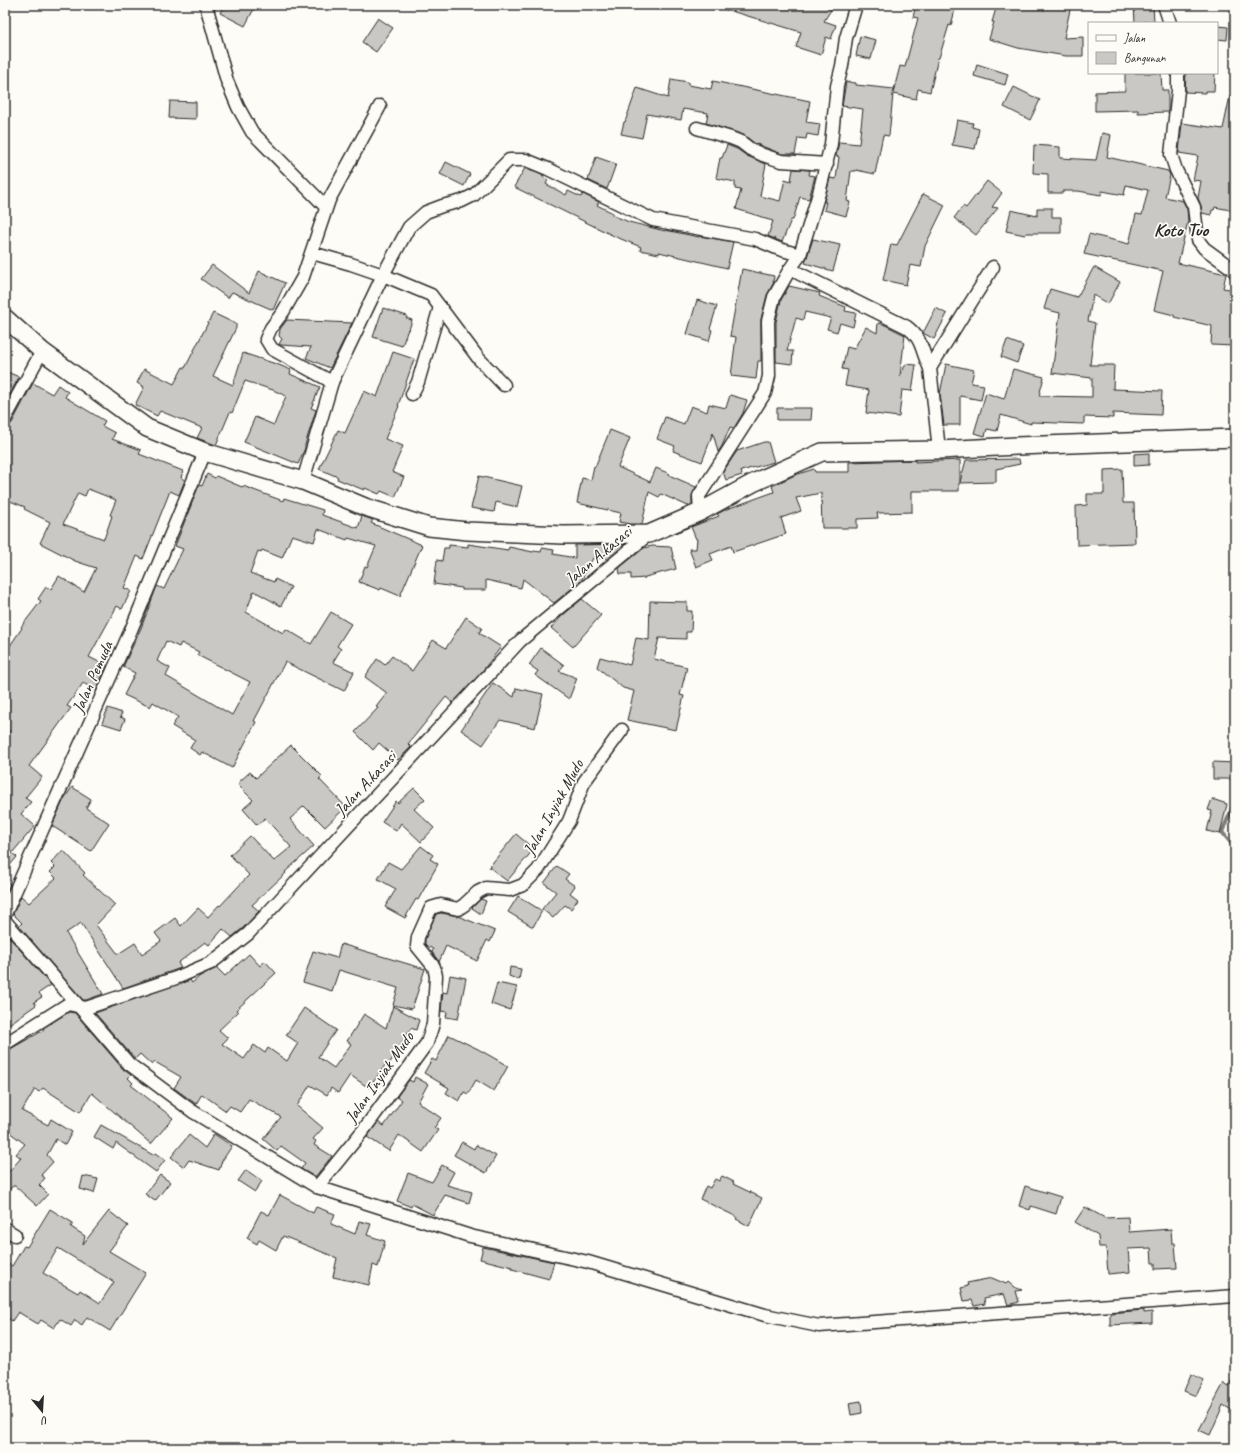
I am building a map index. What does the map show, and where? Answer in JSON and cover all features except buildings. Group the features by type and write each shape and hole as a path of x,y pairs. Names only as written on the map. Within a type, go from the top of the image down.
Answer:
{"main road":[{"path":"5,318 42,351 147,428 205,452 303,481 365,507 429,527 467,531 563,535 649,534 700,512 753,483 822,452 939,450 1235,438"}],"street":[{"path":"206,5 227,81 238,107 252,132 330,200"},
{"path":"700,512 699,496 765,393 769,376 768,321 774,297 800,255 819,193 831,144 837,86 842,66 846,38 856,5"},
{"path":"1164,5 1170,22"},
{"path":"1178,74 1178,90 1171,154 1176,170 1194,207 1198,240 1204,248 1235,272"},
{"path":"332,382 272,349 266,340 271,328 283,312 303,277 330,200 380,106"},
{"path":"697,128 731,138 763,155 781,161 827,164"},
{"path":"303,481 332,382 383,275 406,231 426,212 462,201 474,195 509,160 526,160 653,220 755,239 779,249 800,255"},
{"path":"312,253 383,275 431,295 479,359 504,385"},
{"path":"930,368 993,267"},
{"path":"790,269 907,327 914,332 919,339 924,357 930,368 939,450"},
{"path":"412,394 418,382 440,307"},
{"path":"5,419 42,351"},
{"name":"Jalan Pemuda","path":"5,914 131,630 205,452"},
{"name":"Jalan A.kasasi","path":"5,1044 68,1004 86,1008 176,978 211,963 248,934 520,641 649,534"},
{"name":"Jalan Inyiak Mudo","path":"317,1187 365,1128 427,1043 433,1024 436,976 434,967 418,946 418,937 431,908 440,905 458,909 478,892 486,888 510,890 523,885 538,870 569,821 584,782 622,730"},
{"path":"5,920 130,1064 192,1111 317,1187 470,1236 588,1262 765,1315 819,1326 1235,1296"}],"waterway":[{"path":"1235,802 1222,832 1235,848"},
{"path":"1235,858 1233,879 1235,885"}],"district":[{"name":"Koto Tuo","path":"1181,229"}]}
